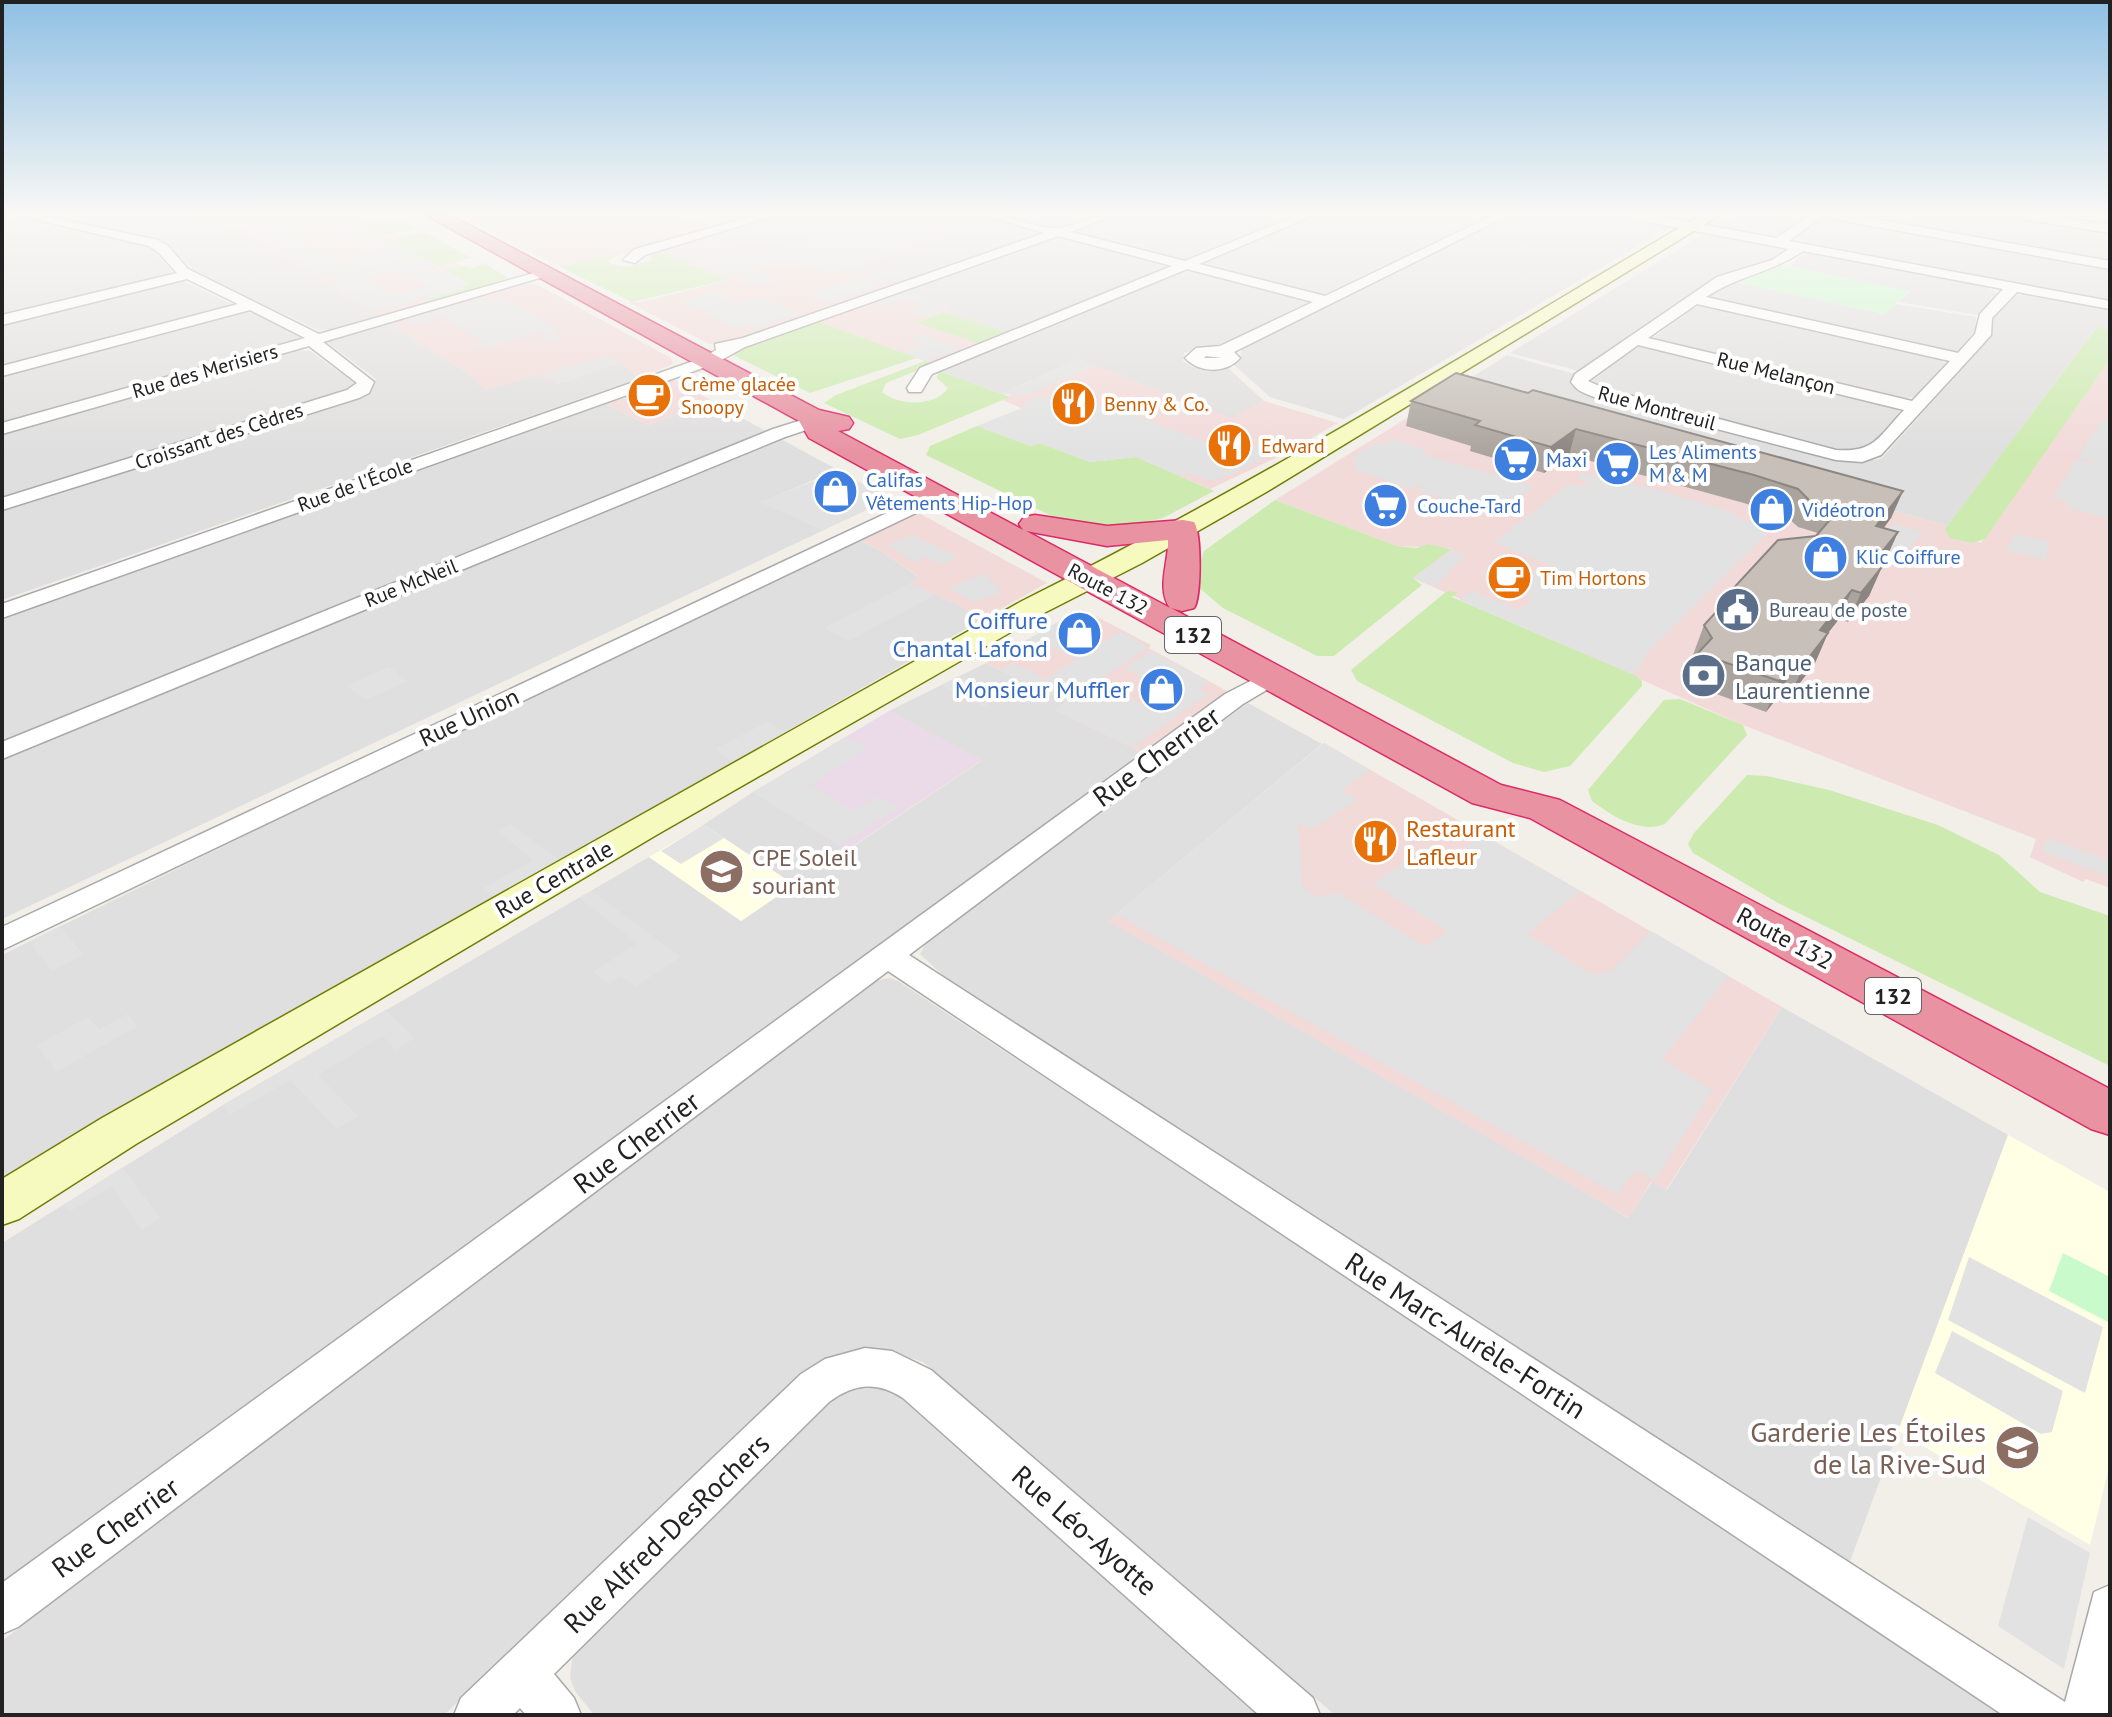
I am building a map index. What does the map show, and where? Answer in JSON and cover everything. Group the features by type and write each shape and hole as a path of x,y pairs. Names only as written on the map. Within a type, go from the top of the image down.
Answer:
{"highway":[{"name":"Route 132","path":"585,295 815,419 843,424 1035,524 1102,573 1272,677 1487,794 1545,809 2110,1114"},
{"name":"Route 132","path":"815,419 819,432 936,496 1102,573 1182,601 1511,777 1545,809"},
{"path":"1035,524 1107,536 1183,529 1185,553 1180,571 1182,601"}],"street":[{"path":"2,320 105,295"},
{"path":"230,295 308,332 315,339"},
{"name":"Rue des Merisiers","path":"2,429 471,295"},
{"path":"679,346 739,344 877,295"},
{"path":"915,388 926,371 1111,295"},
{"path":"1304,295 1327,301"},
{"path":"1223,351 1339,295"},
{"name":"Rue Centrale","path":"2,1204 119,1131 645,826 1183,529 1577,295"},
{"name":"Rue Montreuil","path":"1700,295 1581,377 1581,385 1600,393 1846,457 1862,457 1875,451 1983,335 1985,317 2005,295"},
{"path":"2057,295 2110,305"},
{"path":"1694,299 1961,359"},
{"path":"2,371 251,305"},
{"name":"Croissant des Cèdres","path":"2,504 363,389 366,382 317,346 315,339"},
{"name":"Rue Melançon","path":"1636,340 1915,407"},
{"name":"Rue de l'École","path":"2,611 708,361 739,344"},
{"name":"Rue McNeil","path":"2,751 815,419"},
{"name":"Rue Union","path":"2,939 936,496"},
{"name":"Rue Cherrier","path":"2,1611 1234,699 1272,677"},
{"name":"Rue Marc-Aurèle-Fortin","path":"886,955 2046,1715"},
{"name":"Rue Alfred-DesRochers","path":"478,1715 815,1388 835,1373 863,1366"},
{"name":"Rue Léo-Ayotte","path":"863,1366 894,1369 917,1384 1296,1715"},
{"path":"2086,1715 2110,1608"},
{"path":"522,1673 557,1715"}],"shaded area":[{"path":"2,295 87,295 2,316"},
{"path":"117,295 213,295 232,304 2,367 2,323"},
{"path":"244,295 345,295 380,317 339,329 318,330"},
{"path":"345,295 457,295 380,317"},
{"path":"347,295 442,295 425,296 406,302 410,304 372,311"},
{"path":"483,295 556,295 671,358 673,364 639,378 619,362 556,384 534,375 486,390 470,375 387,322"},
{"path":"668,295 868,295 734,342 709,344 628,302"},
{"path":"706,295 725,295 736,300 720,305 724,307 761,297 798,314 756,328 748,325 737,328 704,313 712,310 700,310 681,302"},
{"path":"807,295 852,295 829,303"},
{"path":"889,295 917,295 952,308 918,322 981,344 933,364 817,321"},
{"path":"889,295 917,295 949,307 925,316 909,311 924,304 907,299 889,306 874,301"},
{"path":"916,295 1100,295 1009,333 943,312 951,309"},
{"path":"1122,295 1282,295 1310,303 1231,341 1184,353 1183,361 1191,366 1205,369 1227,367 1264,401 1230,419 1078,359 1002,394 939,371"},
{"path":"1350,295 1555,295 1344,419 1270,397 1234,365 1241,358 1241,349"},
{"path":"1604,295 1691,295 1579,371 1510,353"},
{"path":"1796,295 1884,314 1895,304 1976,317 1975,331 1958,351 1953,352 1709,297"},
{"path":"1906,295 1997,295 1978,315 1898,302"},
{"path":"2071,295 2110,295 2110,303"},
{"path":"2013,296 2110,309 2110,330 2096,328 1948,526 1455,388 1507,355 1575,374 1571,380 1573,384 1838,460 1877,460 1990,337 1994,316"},
{"path":"479,299 510,303 559,330 552,333 564,338 549,343 538,337 550,334 543,332 482,349 470,348 485,343 440,317 413,325 405,320"},
{"path":"1704,305 1942,359 1945,365 1917,396 1902,399 1653,338 1692,309"},
{"path":"239,312 255,313 300,338 2,425 2,374"},
{"path":"387,322 470,375 486,390 534,375 557,384 620,362 639,378 2,600 2,509 369,392 376,379 327,342"},
{"path":"923,335 961,348 925,361 904,353 922,346 909,340"},
{"path":"1647,346 1896,407 1900,413 1866,451 1848,454 1599,389 1589,383 1635,348"},
{"path":"293,350 310,351 353,382 354,387 2,499 2,433"},
{"path":"607,356 620,362 559,383 541,375"},
{"path":"1078,359 1230,418 1264,401 1338,423 1280,456 1210,489 1002,400"},
{"path":"1078,359 1095,366 1025,396 1002,394"},
{"path":"2110,359 2110,888 2086,879 2083,882 2030,857 2036,839 1743,725 1413,578 1451,548 1397,546 1275,500 1455,388 1948,526 1945,529 1981,543"},
{"path":"670,376 712,401 648,425 600,401"},
{"path":"1040,396 1079,413 1104,403 1237,454 1258,445 1275,452 1216,480 1207,480 1196,475 1175,474 1136,457 1090,462 1040,443 1031,446 977,426 1022,408 1028,401"},
{"path":"600,401 648,425 712,401 767,432 2,742 2,616"},
{"path":"2102,420 2110,422 2110,519 2067,507 2069,502 2053,498 2076,459 2106,466 2078,457"},
{"path":"779,438 838,470 761,502 824,530 2,919 2,758"},
{"path":"1392,439 1427,450 1422,454 1534,486 1494,516 1416,490 1423,485 1418,484 1411,489 1351,469 1358,464 1351,459 1374,444 1385,444"},
{"path":"838,472 892,498 824,530 759,502"},
{"path":"1582,473 1658,490 1728,511 1743,520 1772,529 1648,652 1641,667 1632,674 1459,600 1472,591 1519,610 1533,599 1513,590 1536,571 1546,575 1548,564 1494,542 1569,484 1581,487 1589,482 1576,478"},
{"path":"915,511 1047,583 985,618 910,583 919,577 878,549 856,539"},
{"path":"1893,524 1923,532 1897,564 1866,555"},
{"path":"2016,534 2049,542 2046,560 2006,550"},
{"path":"912,535 958,557 940,565 926,557 914,562 887,545"},
{"path":"856,539 878,549 920,578 911,583 985,618 2,1178 2,955 379,770 386,762"},
{"path":"1451,550 1466,555 1435,587 1413,578"},
{"path":"985,573 1002,593 972,602 949,588"},
{"path":"910,583 935,595 849,641 824,628"},
{"path":"1084,610 1151,645 1149,648 1227,691 1142,752 1055,710 1066,701 986,663"},
{"path":"1058,622 1077,630 1066,638 1092,649 1121,632 1148,647 1089,687 1109,696 1116,692 1142,704 1152,697 1162,701 1174,691 1124,668 1151,651 1209,682 1199,689 1208,694 1133,747 1055,710 1066,701 1001,670 1013,663 1046,679 1077,659 1049,646 1037,654 1029,650 1013,660 1003,654"},
{"path":"986,663 1067,702 1055,710 1142,752 2,1590 2,1243 223,1105 649,857 741,921 794,884 703,825 753,792 848,850 981,761 889,711"},
{"path":"389,667 408,681 366,700 346,686"},
{"path":"959,676 1000,696 984,707 941,685"},
{"path":"1248,703 1322,744 1116,914 1628,1218 1652,1182 1667,1190 1782,1007 2008,1135 1849,1564 947,979 920,954 927,941"},
{"path":"889,711 982,760 847,850 753,792"},
{"path":"767,722 784,732 733,762 715,749"},
{"path":"846,737 868,748 810,785 854,811 879,796 899,807 840,845 753,792"},
{"path":"1324,743 1782,1007 1666,1190 1651,1182 1629,1218 1108,921"},
{"path":"1324,743 1370,770 1342,790 1358,800 1311,829 1296,823 1300,836 1302,886 1317,897 1339,893 1425,947 1447,931 1373,884 1424,848 1445,861 1483,835 1580,891 1527,934 1588,972 1610,972 1651,931 1729,976 1662,1059 1712,1090 1655,1180 1636,1170 1617,1194 1116,914"},
{"path":"510,824 560,860 495,897 483,888 533,860 498,831"},
{"name":"CPE Soleil souriant","path":"703,825 794,885 741,921 649,857"},
{"path":"703,825 724,838 681,864 661,851"},
{"path":"2048,838 2110,861 2110,877 2042,851"},
{"path":"592,891 681,957 635,987 621,976 608,984 593,972 637,943 579,898"},
{"path":"60,926 84,955 52,971 29,942"},
{"path":"890,978 2008,1715 1335,1715 923,1362 880,1348 839,1354 804,1373 444,1715 2,1715 2,1641 860,990 873,981"},
{"path":"385,1010 415,1038 396,1050 383,1036 318,1075 358,1116 337,1129 290,1080 230,1115 223,1105"},
{"path":"128,1014 138,1026 56,1072 37,1045 88,1017 99,1029"},
{"path":"2008,1135 2110,1192 2110,1463 2090,1545 1898,1431"},
{"path":"123,1167 160,1218 142,1230 111,1187 69,1212 64,1205"},
{"path":"1969,1257 2103,1327 2085,1393 1948,1320"},
{"path":"1952,1331 2063,1391 2052,1432 2041,1434 1935,1373"},
{"path":"867,1384 889,1388 903,1399 1260,1715 594,1715 575,1691 570,1678 572,1660 580,1644 833,1395"},
{"path":"2028,1517 2090,1553 2064,1669 1998,1626"}],"green space":[{"path":"438,295 459,295 435,302 426,298"},
{"path":"618,295 662,295 632,302"},
{"path":"1796,295 1905,295 1884,314"},
{"path":"943,312 1009,333 981,344 916,323"},
{"path":"817,321 917,358 810,393 733,355 737,349"},
{"path":"2097,327 2110,330 2110,359 1985,539 1972,543 1950,538 1945,529"},
{"path":"925,361 933,364 886,383 882,392 907,402 935,399 948,388 937,378 939,371 1010,397 918,435 900,439 824,403 836,395"},
{"path":"977,426 1031,446 1040,443 1090,462 1136,457 1214,491 1163,518 1114,530 1060,520 926,455 930,446"},
{"path":"1275,500 1397,546 1417,548 1428,544 1451,549 1413,578 1422,585 1334,656 1317,656 1223,608 1198,587 1198,569 1204,551"},
{"path":"1447,591 1458,592 1452,597 1636,676 1642,681 1642,686 1570,766 1544,772 1513,763 1357,681 1351,670"},
{"path":"1680,699 1743,725 1747,735 1665,824 1636,825 1617,818 1592,801 1588,790 1664,700"},
{"path":"1747,775 1767,776 1829,790 1938,825 1999,855 2040,892 2110,916 2110,1066 1778,903 1693,853 1688,844 1694,833"},
{"path":"2063,1253 2110,1277 2110,1323 2049,1291"}],"building":[{"path":"1456,373 1528,393 1533,390 1903,491 1876,526 1898,532 1873,563 1882,567 1861,593 1852,590 1820,630 1828,633 1803,665 1794,662 1779,681 1698,653 1712,638 1704,625 1778,540 1816,536 1840,508 1809,500 1798,489 1754,475 1576,429 1551,447 1475,425 1480,421 1411,401"}],"place":[{"name":"Crème glacée Snoopy","path":"650,396"},
{"name":"Benny & Co.","path":"1073,404"},
{"name":"Edward","path":"1230,446"},
{"name":"Maxi","path":"1515,460"},
{"name":"Les Aliments M & M","path":"1618,464"},
{"name":"Califas Vêtements Hip-Hop","path":"835,491"},
{"name":"Couche-Tard","path":"1386,506"},
{"name":"Vidéotron","path":"1771,510"},
{"name":"Klic Coiffure","path":"1825,557"},
{"name":"Tim Hortons","path":"1509,578"},
{"name":"Bureau de poste","path":"1738,610"},
{"name":"Coiffure Chantal Lafond","path":"1079,634"},
{"name":"Banque Laurentienne","path":"1704,676"},
{"name":"Monsieur Muffler","path":"1161,689"},
{"name":"Restaurant Lafleur","path":"1375,842"},
{"name":"CPE Soleil souriant","path":"721,871"},
{"name":"Garderie Les Étoiles de la Rive-Sud","path":"2017,1447"}]}
